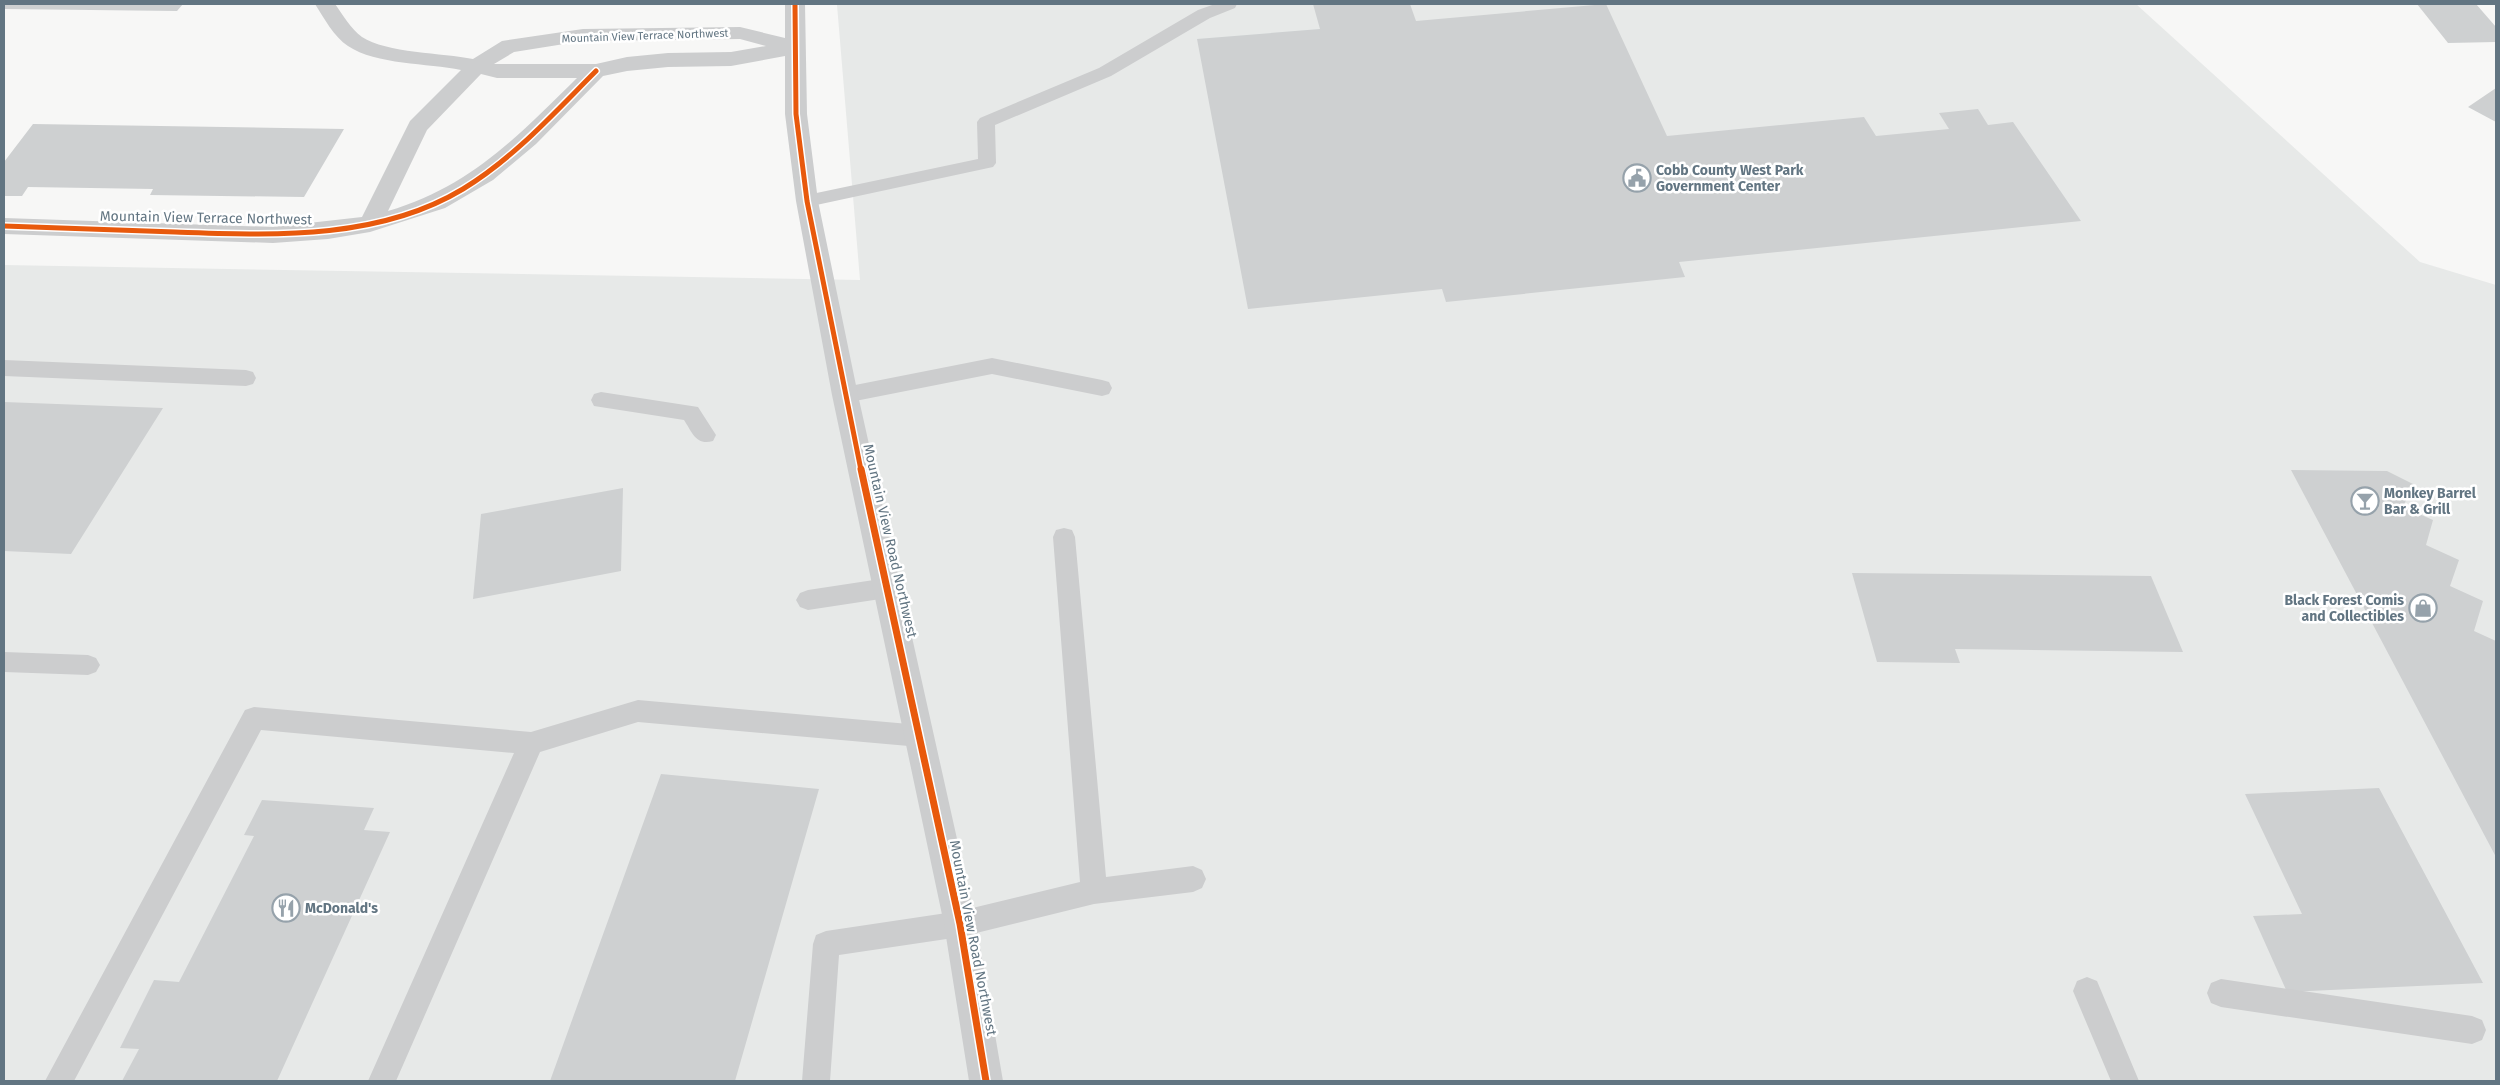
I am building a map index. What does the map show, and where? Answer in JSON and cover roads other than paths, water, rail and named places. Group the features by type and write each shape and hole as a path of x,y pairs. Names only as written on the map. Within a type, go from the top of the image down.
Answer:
{"street":[{"name":"Mountain View Terrace Northwest","path":"325,4 347,34 356,42 371,48 393,54 478,66 497,71 596,71 627,64 668,60 732,59 796,47"},
{"name":"Mountain View Road Northwest","path":"795,4 796,114 807,201 845,396 960,924 986,1081"},
{"name":"Mountain View Terrace Northwest","path":"370,224 418,126 478,66 496,52 509,46 583,35 740,33 796,47"},
{"name":"Mountain View Terrace Northwest","path":"4,226 272,235 316,233 370,224 425,207 484,176 509,156 596,71"}],"lane":[{"path":"807,201 987,163 986,122 1105,72 1204,14 1229,4"},
{"path":"845,396 992,366 1102,388"},
{"path":"4,368 246,378"},
{"path":"601,400 691,413 705,435"},
{"path":"1064,536 1094,891"},
{"path":"808,600 888,588"},
{"path":"4,662 88,665"},
{"path":"59,1081 254,718 531,743 638,711 920,736"},
{"path":"382,1081 531,743"},
{"path":"816,1081 826,944 960,924 1094,891 1193,879"},
{"path":"2088,991 2125,1081"},
{"path":"2221,993 2472,1030"}],"place":[{"name":"Cobb County West Park Government Center","path":"1637,178"},
{"name":"Monkey Barrel Bar & Grill","path":"2365,501"},
{"name":"Black Forest Comis and Collectibles","path":"2423,608"},
{"name":"McDonald's","path":"286,908"}]}
